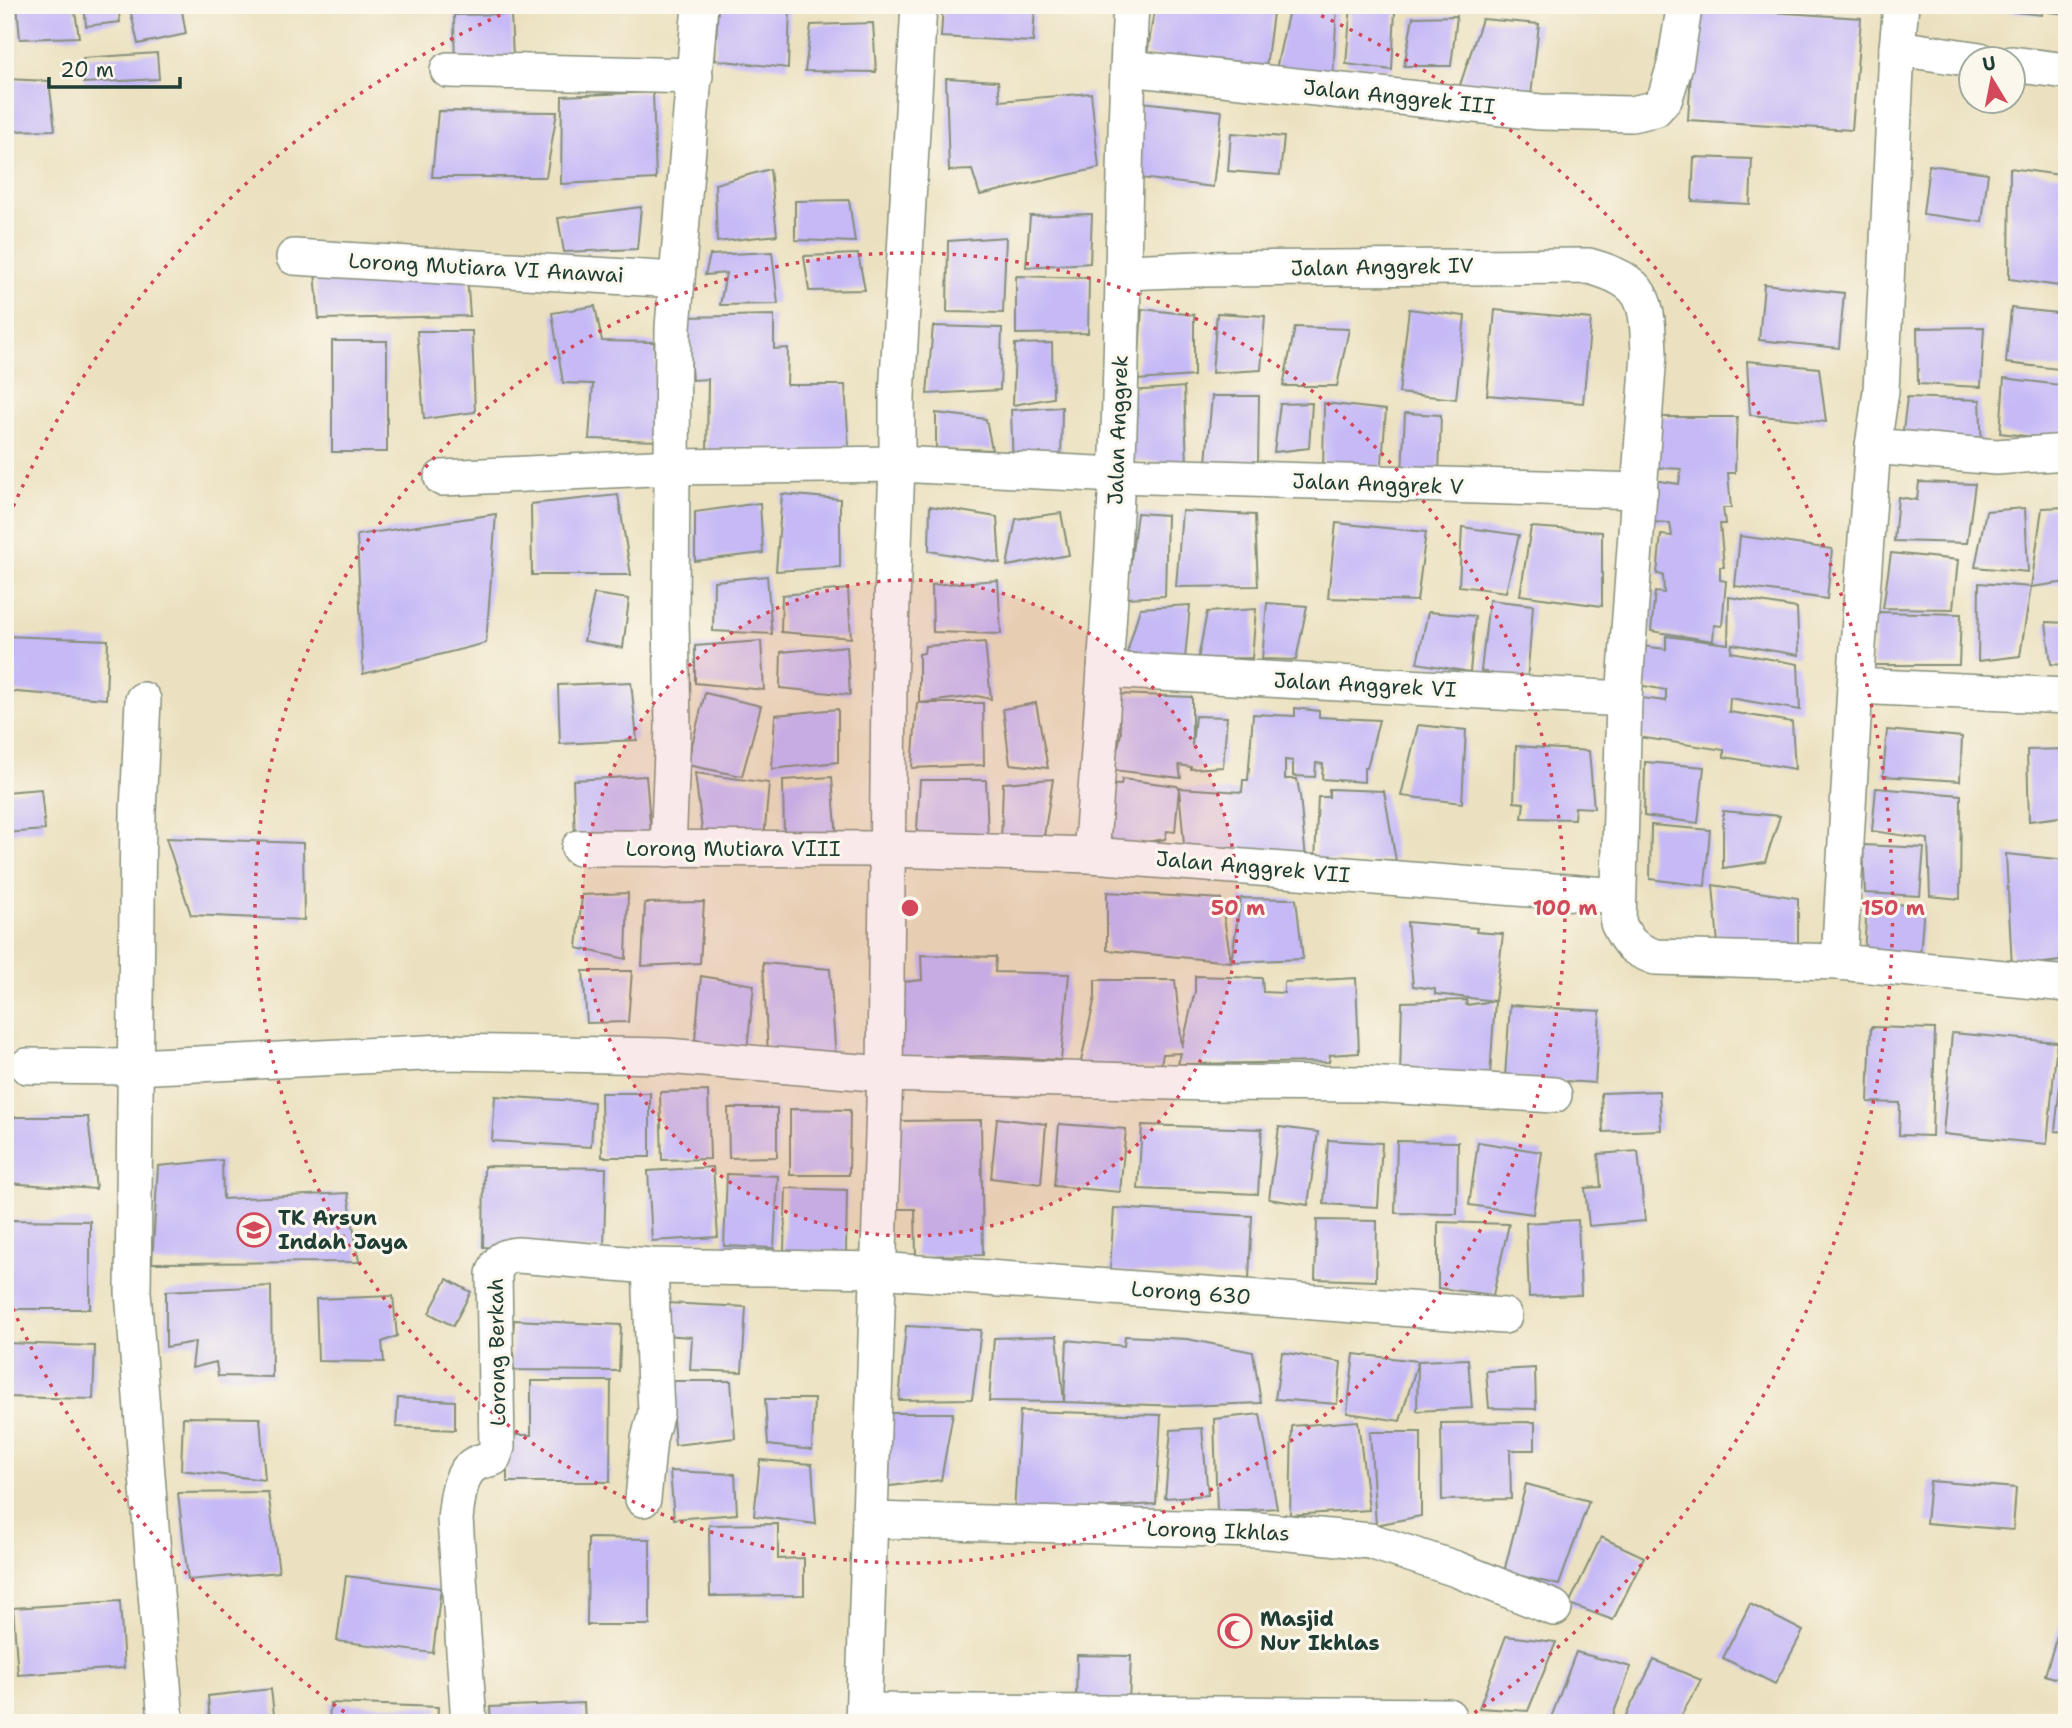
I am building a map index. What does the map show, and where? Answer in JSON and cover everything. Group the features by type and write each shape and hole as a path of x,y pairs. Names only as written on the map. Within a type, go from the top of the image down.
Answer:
{"street":[{"path":"668,849 673,728 673,327 700,5"},
{"path":"919,5 897,396 885,1074 864,1717 1448,1716"},
{"name":"Jalan Anggrek","path":"1091,855 1117,475 1124,272 1123,190 1131,5"},
{"name":"Jalan Anggrek III","path":"1128,68 1539,112 1631,114 1655,109 1665,98 1675,65 1684,15 1683,5"},
{"path":"1839,962 1872,446 1881,391 1901,5"},
{"path":"1897,48 1956,57"},
{"path":"2026,66 2067,71"},
{"path":"447,70 695,76"},
{"name":"Lorong Mutiara VI Anawai","path":"294,257 677,279"},
{"name":"Jalan Anggrek IV","path":"1124,272 1589,266 1616,274 1635,288 1647,312 1649,354 1640,491"},
{"path":"1872,446 1996,457 2067,452"},
{"name":"Jalan Anggrek V","path":"442,478 673,467 897,464 1117,475 1640,491"},
{"path":"1640,491 1624,699 1618,923 1626,940 1638,951 1655,957 1839,962 2067,984"},
{"name":"Jalan Anggrek VI","path":"1105,670 1624,699"},
{"path":"1855,686 2067,696"},
{"path":"144,700 138,812 133,1292 166,1723"},
{"name":"Lorong Mutiara VIII","path":"579,848 887,849"},
{"name":"Jalan Anggrek VII","path":"887,849 1091,855 1618,896"},
{"path":"27,1066 134,1067 445,1052 666,1056 885,1074 1208,1083 1366,1084 1554,1095"},
{"name":"Lorong Berkah","path":"469,1723 455,1519 459,1491 471,1466 493,1458 497,1447 494,1274 498,1262 505,1256 518,1255 650,1266 878,1270"},
{"path":"643,1499 649,1439 656,1412 650,1266"},
{"name":"Lorong 630","path":"878,1270 1504,1316"},
{"name":"Lorong Ikhlas","path":"870,1520 1258,1530 1370,1541 1456,1569 1554,1608"}],"building":[{"path":"17,5 74,5 79,37 20,39"},
{"path":"84,5 118,5 120,22 86,26"},
{"path":"148,5 181,5 186,34 138,44 130,9"},
{"path":"718,5 790,5 788,68 715,60"},
{"path":"943,5 1035,5 1033,42 941,37"},
{"path":"1155,5 1274,5 1265,75 1147,55"},
{"path":"1290,5 1337,5 1333,78 1276,69"},
{"path":"1351,5 1395,10 1392,70 1346,64"},
{"path":"1988,5 2043,5 2042,15 1988,9"},
{"path":"2050,5 2067,5 2067,14 2049,12"},
{"path":"1695,7 1861,18 1852,130 1688,120"},
{"path":"511,14 514,80 455,79 454,15"},
{"path":"1457,16 1451,66 1404,66 1413,17"},
{"path":"1482,19 1539,24 1531,96 1459,88"},
{"path":"873,23 876,72 805,71 811,25"},
{"path":"157,53 159,79 84,83 83,58"},
{"path":"946,78 998,81 1000,101 1091,93 1099,168 980,195 972,170 949,171"},
{"path":"5,79 49,81 55,130 5,131"},
{"path":"653,92 656,179 561,184 562,96"},
{"path":"1141,102 1222,111 1213,187 1132,177"},
{"path":"438,111 557,112 546,177 432,177"},
{"path":"1231,133 1284,137 1280,175 1228,171"},
{"path":"1694,157 1752,159 1750,204 1692,201"},
{"path":"1929,165 1988,173 1982,222 1923,214"},
{"path":"2010,168 2067,176 2067,287 2009,279"},
{"path":"770,169 777,235 717,242 715,184"},
{"path":"849,200 855,242 795,240 795,201"},
{"path":"641,207 637,249 564,252 558,218"},
{"path":"1092,214 1090,263 1026,267 1030,216"},
{"path":"1006,237 1003,313 947,312 948,241"},
{"path":"313,248 465,249 470,316 319,319"},
{"path":"772,252 778,304 720,305 726,273 705,275 710,255"},
{"path":"858,254 865,290 809,291 804,256"},
{"path":"1016,276 1089,278 1088,333 1016,334"},
{"path":"1764,284 1844,293 1839,348 1759,340"},
{"path":"595,306 602,341 654,342 661,441 589,439 593,384 563,383 552,313"},
{"path":"2011,308 2067,314 2067,370 2006,363"},
{"path":"1142,309 1194,315 1194,376 1137,380"},
{"path":"1409,309 1465,316 1456,399 1399,393"},
{"path":"1495,310 1591,319 1583,403 1487,395"},
{"path":"1217,313 1265,316 1261,370 1212,373"},
{"path":"774,315 774,349 788,348 787,385 845,385 850,463 707,454 708,379 692,380 687,317"},
{"path":"933,326 1002,328 1000,390 927,394"},
{"path":"1295,327 1349,329 1337,386 1283,386"},
{"path":"1984,327 1981,387 1918,384 1917,328"},
{"path":"417,331 472,331 475,412 424,419"},
{"path":"332,341 387,341 387,452 332,452"},
{"path":"1052,343 1053,398 1013,405 1015,344"},
{"path":"1747,361 1819,368 1826,422 1750,415"},
{"path":"2004,378 2067,386 2067,441 2000,433"},
{"path":"1184,387 1187,464 1126,460 1131,391"},
{"path":"1212,396 1259,396 1258,465 1206,462"},
{"path":"1907,397 1980,400 1982,450 1902,439"},
{"path":"1312,403 1309,448 1274,452 1280,404"},
{"path":"1324,403 1386,410 1381,477 1323,476"},
{"path":"1062,407 1061,464 1013,468 1011,410"},
{"path":"936,413 986,419 992,450 936,448"},
{"path":"1405,413 1441,415 1439,475 1402,473"},
{"path":"1653,417 1737,417 1735,473 1728,473 1731,508 1723,508 1725,524 1720,524 1724,567 1720,567 1720,580 1726,581 1722,626 1714,625 1713,641 1651,631 1655,592 1664,593 1663,575 1657,574 1661,535 1672,536 1670,523 1650,522 1653,480 1679,484 1681,469 1650,467"},
{"path":"1919,482 1975,484 1967,543 1894,541 1898,497 1917,500"},
{"path":"782,494 840,499 840,567 776,571"},
{"path":"618,495 631,575 532,575 531,504"},
{"path":"760,503 763,553 695,561 695,512"},
{"path":"930,506 997,517 1000,563 929,551"},
{"path":"2067,507 2067,582 2031,587 2042,508"},
{"path":"2025,508 2028,572 1975,567 1986,511"},
{"path":"1182,511 1255,515 1258,586 1176,587"},
{"path":"1061,513 1069,555 1007,566 1016,519"},
{"path":"1137,513 1167,515 1165,596 1126,598"},
{"path":"496,514 486,643 363,674 357,535"},
{"path":"1336,523 1426,532 1417,601 1328,598"},
{"path":"1462,527 1519,535 1506,592 1459,586"},
{"path":"1531,527 1602,532 1602,606 1520,595"},
{"path":"1740,536 1832,549 1827,599 1735,586"},
{"path":"1891,553 1958,560 1953,609 1883,608"},
{"path":"767,576 772,634 713,631 714,581"},
{"path":"998,580 1001,634 933,632 932,585"},
{"path":"1979,583 2031,587 2020,656 1978,661"},
{"path":"848,589 851,638 781,632 782,595"},
{"path":"594,594 629,599 623,648 584,641"},
{"path":"1729,597 1797,608 1799,655 1732,644 1731,652 1798,664 1800,710 1730,698 1729,712 1792,722 1795,769 1724,757 1724,750 1638,737 1642,698 1666,701 1666,690 1638,685 1642,646 1666,649 1666,636 1728,644"},
{"path":"1489,600 1533,605 1527,682 1481,671"},
{"path":"1267,603 1307,606 1296,660 1262,659"},
{"path":"1190,605 1185,659 1127,653 1140,608"},
{"path":"1256,609 1252,658 1198,659 1207,612"},
{"path":"1428,612 1475,616 1470,672 1417,663"},
{"path":"1877,612 1961,614 1959,665 1873,665"},
{"path":"2046,622 2067,623 2067,665 2051,664"},
{"path":"5,636 108,640 106,699 5,691"},
{"path":"761,641 764,690 695,683 695,646"},
{"path":"985,642 991,699 977,696 919,703 919,654 924,653 925,646"},
{"path":"847,646 850,695 780,688 781,652"},
{"path":"631,682 637,740 560,744 558,685"},
{"path":"705,693 761,706 742,776 687,765"},
{"path":"1117,694 1192,697 1192,746 1195,716 1227,717 1223,767 1191,769 1179,765 1181,778 1113,770 1121,733"},
{"path":"917,703 983,703 984,765 912,768"},
{"path":"1036,703 1048,768 1010,764 1003,709"},
{"path":"1295,708 1319,711 1319,717 1379,720 1367,768 1364,768 1364,782 1322,779 1323,764 1316,763 1315,777 1293,776 1293,761 1285,760 1285,779 1297,779 1306,860 1185,856 1179,788 1242,792 1243,780 1248,780 1253,714 1295,716"},
{"path":"838,709 838,762 772,769 775,715"},
{"path":"1418,725 1466,730 1462,803 1401,796"},
{"path":"1887,730 1962,737 1960,781 1883,776"},
{"path":"1516,746 1589,751 1594,808 1575,807 1574,819 1522,818 1524,803 1514,802"},
{"path":"2067,749 2067,816 2029,821 2027,750"},
{"path":"1645,762 1704,767 1698,823 1644,816"},
{"path":"695,773 769,783 764,839 703,838"},
{"path":"646,776 651,834 575,838 573,780"},
{"path":"832,777 837,839 784,840 783,780"},
{"path":"1053,779 1042,849 1001,845 1003,783"},
{"path":"1122,779 1179,788 1175,832 1167,831 1165,839 1104,849 1102,784 1121,785"},
{"path":"920,780 986,780 988,841 916,844"},
{"path":"1876,788 1961,795 1960,899 1930,896 1928,839 1872,831"},
{"path":"41,789 45,830 5,833 5,792"},
{"path":"1329,789 1384,791 1396,861 1315,860 1318,797 1329,797"},
{"path":"1723,811 1780,816 1765,862 1723,868"},
{"path":"1651,825 1710,830 1705,886 1650,879"},
{"path":"166,838 303,843 304,920 191,915"},
{"path":"1863,845 1924,848 1920,896 1865,893"},
{"path":"2006,854 2067,860 2060,961 2012,967"},
{"path":"1713,885 1798,898 1798,954 1718,944"},
{"path":"1107,892 1221,899 1231,962 1107,950"},
{"path":"628,893 626,959 577,948 582,895"},
{"path":"1241,898 1296,899 1303,959 1231,962"},
{"path":"704,902 700,963 642,966 645,903"},
{"path":"1867,902 1924,906 1919,968 1864,955"},
{"path":"1407,922 1477,928 1476,932 1503,934 1495,1001 1435,994 1435,989 1413,986"},
{"path":"921,955 996,957 995,972 1069,974 1061,1060 986,1056 898,1058 893,983 922,980"},
{"path":"763,963 830,969 836,1062 768,1054"},
{"path":"583,971 632,971 628,1022 587,1023"},
{"path":"701,976 754,985 747,1050 695,1040"},
{"path":"1195,976 1262,978 1263,992 1284,993 1284,982 1356,978 1359,1053 1330,1055 1329,1062 1178,1064 1181,1053 1163,1054 1160,1068 1080,1066 1095,997 1095,980 1175,980 1182,1047 1195,991"},
{"path":"1467,1000 1466,1005 1495,1001 1490,1076 1400,1076 1402,1002"},
{"path":"1510,1005 1600,1011 1595,1083 1505,1077"},
{"path":"1871,1027 1935,1029 1932,1136 1899,1135 1900,1103 1868,1102"},
{"path":"1952,1033 2057,1042 2047,1144 1943,1134"},
{"path":"2067,1037 2067,1132 2055,1131"},
{"path":"708,1091 710,1159 662,1160 660,1092"},
{"path":"1659,1091 1661,1130 1603,1132 1601,1093"},
{"path":"601,1093 650,1093 650,1157 602,1157"},
{"path":"495,1096 594,1102 591,1147 492,1141"},
{"path":"728,1108 777,1108 777,1157 729,1158"},
{"path":"790,1109 850,1110 849,1175 790,1175"},
{"path":"5,1117 88,1117 96,1189 5,1183"},
{"path":"997,1118 1046,1124 1041,1184 991,1178"},
{"path":"981,1120 983,1255 916,1256 915,1209 898,1209 897,1121"},
{"path":"1059,1124 1126,1129 1120,1192 1054,1186"},
{"path":"1142,1125 1262,1129 1258,1194 1138,1189"},
{"path":"1279,1127 1318,1132 1308,1205 1269,1199"},
{"path":"1328,1140 1382,1143 1378,1207 1324,1204"},
{"path":"1397,1141 1458,1142 1457,1214 1395,1213"},
{"path":"1478,1142 1542,1152 1533,1214 1469,1205"},
{"path":"1638,1151 1645,1221 1589,1226 1585,1188 1601,1187 1598,1154"},
{"name":"TK Arsun Indah Jaya","path":"222,1160 223,1199 348,1193 359,1262 152,1263 158,1166"},
{"path":"484,1166 606,1168 604,1249 483,1247"},
{"path":"713,1167 718,1237 652,1241 648,1171"},
{"path":"727,1174 778,1176 774,1248 724,1246"},
{"path":"786,1188 847,1190 846,1252 784,1251"},
{"path":"1114,1208 1252,1216 1249,1279 1110,1271"},
{"path":"5,1220 90,1221 90,1309 5,1309"},
{"path":"1317,1220 1377,1221 1376,1281 1315,1279"},
{"path":"1578,1220 1581,1295 1529,1297 1526,1223"},
{"path":"1438,1222 1509,1224 1493,1295 1438,1288"},
{"path":"447,1279 471,1292 453,1326 429,1313"},
{"path":"271,1286 272,1377 218,1376 216,1362 192,1368 195,1342 166,1347 166,1291"},
{"path":"393,1296 397,1336 382,1342 384,1362 318,1361 316,1299"},
{"path":"666,1303 746,1307 742,1372 690,1370 692,1337 664,1335"},
{"path":"514,1320 621,1325 619,1371 511,1370"},
{"path":"906,1326 981,1330 972,1399 899,1400"},
{"path":"1057,1336 1064,1402 989,1401 994,1338"},
{"path":"1125,1336 1187,1339 1253,1352 1261,1403 1183,1406 1064,1402 1067,1340 1124,1346"},
{"path":"5,1343 95,1346 93,1399 5,1397"},
{"path":"1282,1352 1341,1362 1337,1404 1275,1399"},
{"path":"1354,1354 1418,1361 1400,1421 1347,1413"},
{"path":"1468,1359 1472,1408 1417,1411 1418,1361"},
{"path":"1535,1368 1536,1409 1489,1408 1486,1371"},
{"path":"531,1381 611,1381 610,1482 507,1482 507,1435 531,1435"},
{"path":"670,1381 731,1381 735,1438 675,1445"},
{"path":"398,1398 455,1401 455,1430 396,1427"},
{"path":"765,1399 814,1399 812,1450 768,1445"},
{"path":"1020,1411 1161,1415 1156,1504 1014,1513"},
{"path":"890,1413 953,1413 941,1480 881,1487"},
{"path":"1260,1414 1277,1508 1217,1512 1214,1419"},
{"path":"183,1417 260,1418 265,1480 181,1470"},
{"path":"1358,1421 1369,1510 1290,1515 1292,1426"},
{"path":"1535,1422 1535,1450 1510,1450 1511,1499 1442,1500 1441,1423"},
{"path":"1202,1428 1208,1495 1165,1498 1171,1430"},
{"path":"1370,1432 1421,1432 1421,1516 1376,1525"},
{"path":"760,1460 812,1464 816,1524 754,1516"},
{"path":"670,1471 735,1474 737,1514 674,1519"},
{"path":"1930,1481 2016,1488 2013,1530 1926,1523"},
{"path":"1526,1484 1589,1501 1559,1585 1504,1572"},
{"path":"268,1492 279,1572 188,1580 178,1493"},
{"path":"778,1524 778,1559 804,1558 804,1595 710,1596 709,1525"},
{"path":"1601,1537 1644,1557 1613,1620 1569,1604"},
{"path":"588,1538 650,1539 650,1625 587,1625"},
{"path":"346,1576 441,1588 433,1653 337,1641"},
{"path":"120,1601 124,1668 18,1675 13,1608"},
{"path":"1750,1604 1803,1631 1775,1684 1723,1658"},
{"path":"2060,1626 2067,1628 2067,1682 2045,1675"},
{"path":"1506,1636 1556,1642 1528,1711 1479,1708"},
{"path":"1576,1652 1631,1667 1610,1723 1549,1723"},
{"path":"1077,1655 1131,1656 1129,1702 1076,1700"},
{"path":"1654,1660 1701,1680 1677,1723 1622,1723"},
{"path":"271,1689 275,1723 210,1723 208,1696"},
{"path":"330,1703 438,1707 437,1723 329,1723"},
{"path":"584,1703 585,1723 491,1723 490,1707"}],"place":[{"name":"TK Arsun Indah Jaya","path":"254,1230"},
{"name":"Masjid Nur Ikhlas","path":"1235,1631"}]}
